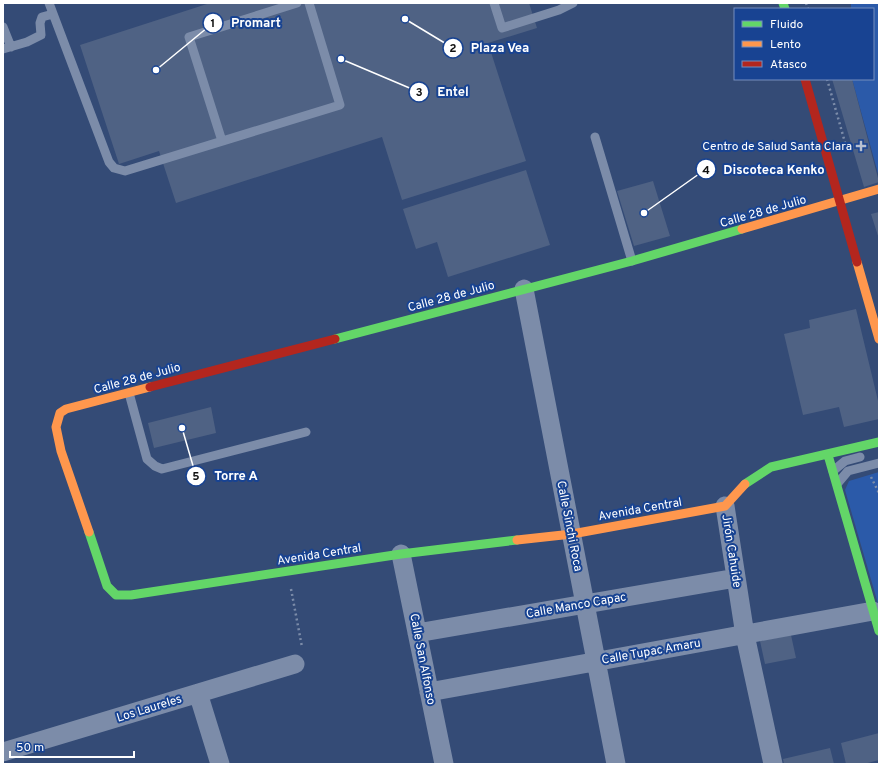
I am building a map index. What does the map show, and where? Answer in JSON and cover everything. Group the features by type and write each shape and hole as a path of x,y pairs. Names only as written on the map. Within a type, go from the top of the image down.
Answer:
{"street":[{"path":"805,80 879,339"},
{"name":"Calle 28 de Julio","path":"66,409 632,261 879,189"},
{"name":"Calle Sinchi Roca","path":"524,289 616,764"},
{"name":"Avenida Central","path":"66,409 60,413 56,427 60,451 107,586 116,595 131,595 401,554 572,534 725,506"},
{"name":"Jirón Cahuide","path":"773,764 745,635 725,506 747,482 771,467 879,442"},
{"path":"828,455 879,631"},
{"name":"Calle San Alfonso","path":"401,554 444,764"},
{"name":"Calle Manco Capac","path":"417,633 736,578"},
{"name":"Calle Tupac Amaru","path":"429,692 596,660 745,635 873,611"},
{"name":"Los Laureles","path":"3,752 295,664"},
{"path":"198,693 220,764"}],"lane":[{"path":"49,3 109,162 114,168 125,171 340,105 309,3"},
{"path":"222,141 189,37 297,3"},
{"path":"494,3 502,28 559,10 573,3"},
{"path":"3,27 7,48 27,42 41,34 40,23 42,17 53,14"},
{"path":"595,137 632,261"},
{"path":"129,393 147,460 162,469 306,432"},
{"path":"832,472 845,461 872,454"},
{"path":"836,485 848,471 879,463"}],"path":[{"path":"827,80 846,148"},
{"path":"868,466 872,479 879,492"},
{"path":"288,571 303,652 295,664"}],"shaded area":[{"path":"851,3 879,3 879,177 852,80 874,80 874,8 851,8"},
{"path":"879,472 879,607 845,490 849,481"}],"building":[{"path":"210,3 529,3 537,28 488,43 526,161 402,200 382,137 176,203 159,151 119,164 80,45"},
{"name":"Centro de Salud Santa Clara","path":"832,80 852,80 879,182 864,187"},
{"path":"526,170 550,245 448,277 437,242 416,249 403,209"},
{"path":"653,181 670,236 634,246 617,191"},
{"path":"879,212 879,239 871,214"},
{"path":"856,309 879,405 879,419 844,427 839,407 803,415 784,334 810,328 809,320"},
{"path":"211,407 216,433 154,448 148,423"},
{"path":"791,635 796,658 765,664 760,641"},
{"path":"879,733 879,760 864,764 846,764 841,743"},
{"path":"830,748 834,764 784,764 783,759"}],"traffic: fast":[{"path":"783,3 785,8"},
{"path":"335,339 632,261 742,229"},
{"path":"745,484 771,467 879,442"},
{"path":"828,455 879,631"},
{"path":"89,532 107,586 116,595 131,595 401,554 517,540"}],"traffic: slow":[{"path":"742,229 879,189"},
{"path":"857,262 879,339"},
{"path":"89,532 61,451 56,427 60,413 66,409 150,387"},
{"path":"517,540 572,534 725,506 745,484"}],"traffic: jam":[{"path":"805,80 857,262"},
{"path":"150,387 335,339"}],"place":[{"name":"Plaza Vea","path":"405,19"},
{"name":"Entel","path":"341,59"},
{"name":"Promart","path":"156,70"},
{"name":"Centro de Salud Santa Clara","path":"861,146"},
{"name":"Discoteca Kenko","path":"644,213"},
{"name":"Torre A","path":"182,428"}]}
